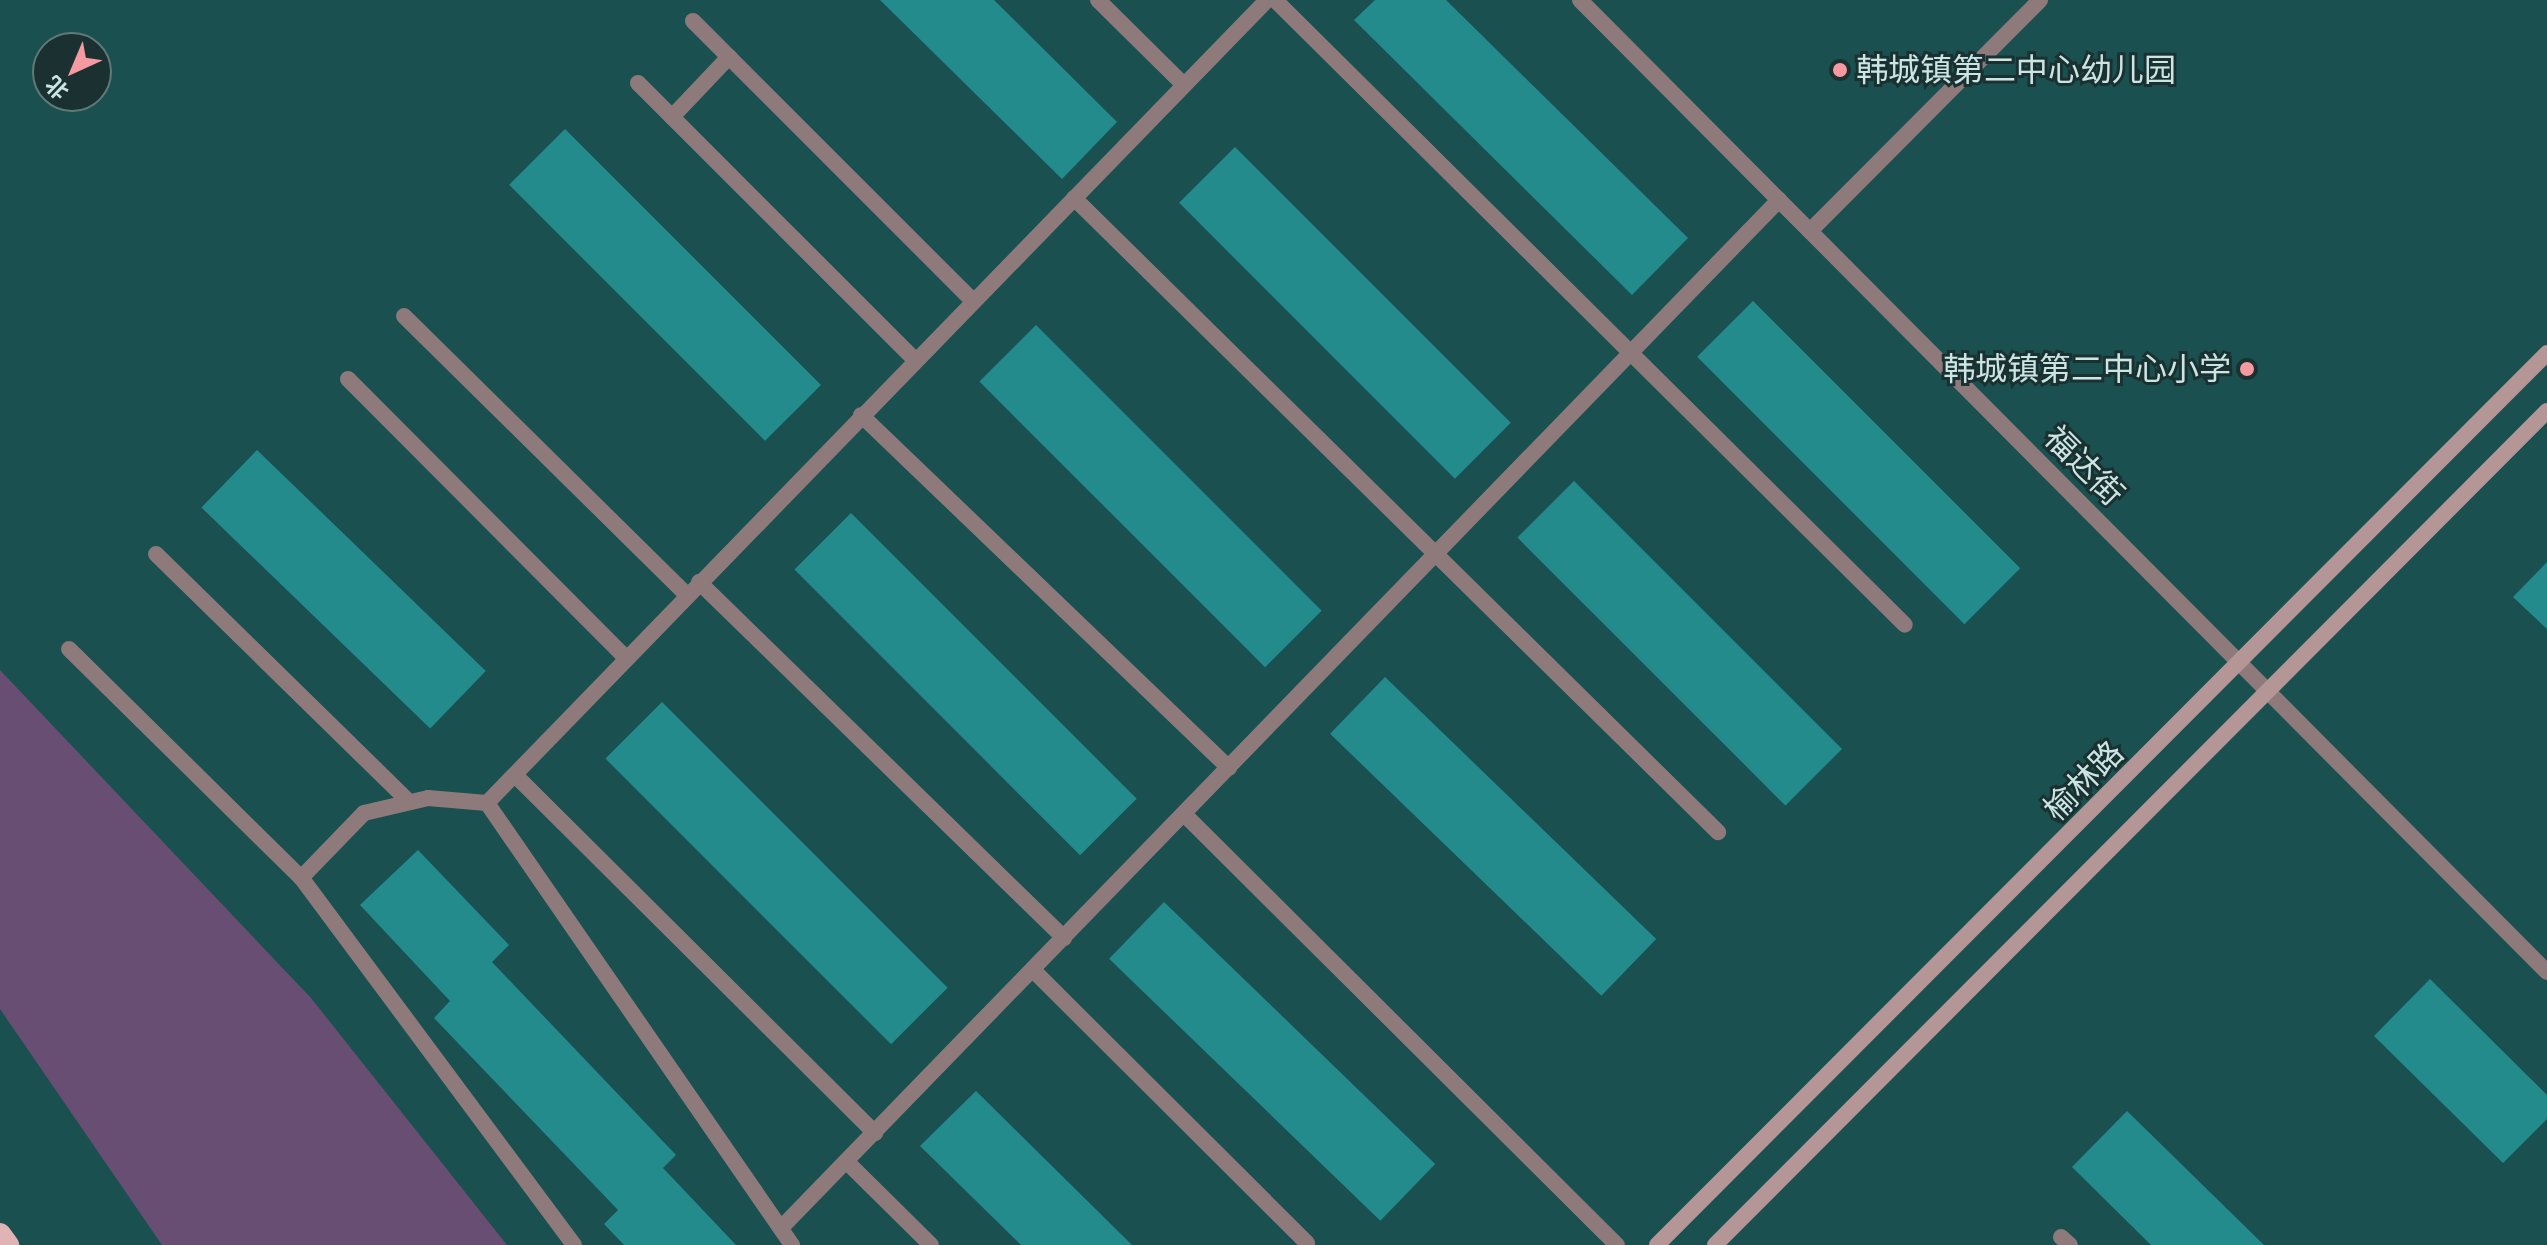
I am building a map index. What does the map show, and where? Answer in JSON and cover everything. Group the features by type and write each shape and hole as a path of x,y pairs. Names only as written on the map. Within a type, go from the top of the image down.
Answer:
{"highway":[{"path":"0,1234 8,1245"}],"main road":[{"name":"榆林路","path":"1657,1245 2547,353"},
{"path":"1715,1245 2270,694 2547,411"}],"street":[{"path":"1098,0 1184,85"},
{"path":"301,878 364,813 406,799 487,803 1267,0"},
{"path":"1275,0 1905,625"},
{"name":"福达街","path":"1580,0 2547,972"},
{"path":"1810,231 2040,0"},
{"path":"693,21 973,301"},
{"path":"672,117 729,57"},
{"path":"638,83 915,360"},
{"path":"1074,198 1718,832"},
{"path":"781,1228 1779,200"},
{"path":"404,316 687,595"},
{"path":"348,379 626,658"},
{"path":"861,415 1229,768"},
{"path":"156,554 406,799"},
{"path":"699,582 1064,938"},
{"path":"69,649 301,878 574,1245"},
{"path":"515,775 875,1133"},
{"path":"487,803 792,1245"},
{"path":"1184,814 1617,1245"},
{"path":"1033,970 1307,1243"},
{"path":"847,1162 931,1245"}],"shaded area":[{"path":"0,670 311,998 507,1245 162,1245 0,1009"}],"building":[{"path":"880,0 994,0 1117,122 1062,179"},
{"path":"1375,0 1446,0 1688,238 1632,295 1354,20"},
{"path":"565,129 821,385 765,441 509,185"},
{"path":"1235,147 1511,423 1455,479 1179,203"},
{"path":"1753,301 2020,568 1964,624 1697,357"},
{"path":"1036,325 1322,611 1265,667 979,382"},
{"path":"257,450 486,671 430,728 201,508"},
{"path":"1574,481 1842,749 1785,806 1517,538"},
{"path":"851,513 1137,799 1080,855 794,570"},
{"path":"2547,562 2547,629 2513,597"},
{"path":"1385,677 1656,939 1601,996 1330,734"},
{"path":"662,702 948,988 891,1044 605,759"},
{"path":"418,850 509,945 492,962 676,1155 663,1168 736,1245 624,1245 604,1224 618,1210 434,1018 450,1001 360,905"},
{"path":"1164,902 1435,1164 1380,1221 1109,959"},
{"path":"2430,979 2547,1095 2547,1119 2503,1163 2374,1036"},
{"path":"976,1091 1132,1245 1021,1245 920,1146"},
{"path":"2127,1111 2264,1245 2151,1245 2072,1167"}],"place":[{"name":"韩城镇第二中心幼儿园","path":"1840,70"},
{"name":"韩城镇第二中心小学","path":"2247,369"}]}
